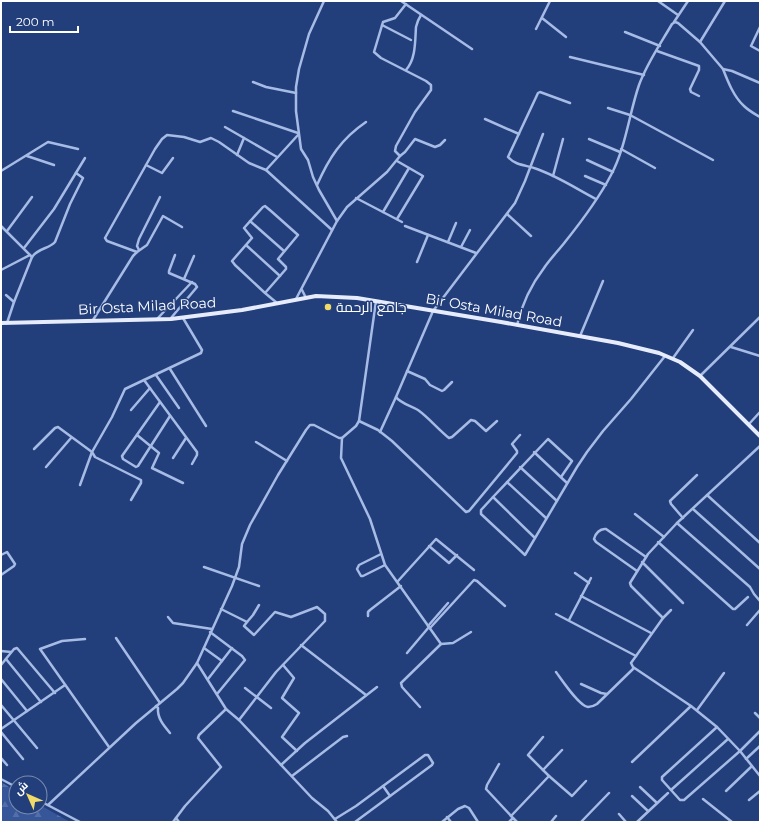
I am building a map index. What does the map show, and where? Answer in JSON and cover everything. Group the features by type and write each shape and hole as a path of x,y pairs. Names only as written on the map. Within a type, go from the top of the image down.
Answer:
{"main road":[{"name":"Bir Osta Milad Road","path":"1,324 171,319 208,315 277,304 296,299 336,296 376,301 580,336 642,348 666,355 700,376 760,436"}],"street":[{"path":"324,1 304,49 299,69 296,93 298,134 301,149 308,160 317,185 337,221"},
{"path":"401,1 472,49"},
{"path":"536,29 550,1"},
{"path":"658,1 678,15"},
{"path":"700,42 725,1"},
{"path":"517,325 519,316 533,284 544,267 570,237 606,185 613,172 644,75 686,2"},
{"path":"400,156 395,147 416,112 430,93 432,87 426,81 381,58 374,52 384,21 393,19 397,16 406,4"},
{"path":"406,70 414,54 416,27 421,15"},
{"path":"542,18 566,37"},
{"path":"674,22 678,23 700,42 723,70 740,102 760,117"},
{"path":"382,25 411,40"},
{"path":"760,27 751,46 760,51"},
{"path":"624,32 660,46"},
{"path":"657,51 699,66 699,70 690,89 699,96"},
{"path":"570,58 644,75"},
{"path":"723,70 739,74 760,83"},
{"path":"253,82 266,88 296,93"},
{"path":"570,103 539,92 508,157 518,164 530,168 536,168 596,199"},
{"path":"608,108 630,115 713,160"},
{"path":"233,111 298,134"},
{"path":"486,119 519,134"},
{"path":"317,185 340,144 350,133 366,122"},
{"path":"225,126 278,158"},
{"path":"266,170 298,134"},
{"path":"380,432 433,311 507,214 520,193 543,134"},
{"path":"138,251 107,241 105,238 146,165 162,139 167,135 184,137 200,142 211,138 219,142 249,163 266,170 332,230"},
{"path":"237,155 244,138"},
{"path":"296,299 332,230 347,207 380,179 415,139 435,146 440,145 445,140"},
{"path":"552,176 563,139"},
{"path":"589,140 620,151 655,168"},
{"path":"1,171 48,142 78,150"},
{"path":"26,156 54,165"},
{"path":"24,248 54,209 85,158"},
{"path":"146,165 162,173 173,158"},
{"path":"587,160 613,172"},
{"path":"397,161 423,176 398,219"},
{"path":"383,212 409,168"},
{"path":"1,270 31,256 37,251 52,245 55,242 70,204 83,178 76,173"},
{"path":"585,176 606,185"},
{"path":"7,231 32,196"},
{"path":"138,251 137,246 139,239 160,197"},
{"path":"356,198 402,222"},
{"path":"265,293 286,269 278,260 297,237 296,233 265,206 244,229 252,238 233,259 233,262 265,293 277,304"},
{"path":"507,214 531,236"},
{"path":"93,321 133,256 146,245 163,216 182,227"},
{"path":"250,221 284,251"},
{"path":"448,242 456,223"},
{"path":"1,226 31,256"},
{"path":"405,226 476,253"},
{"path":"461,247 470,230"},
{"path":"417,262 428,235"},
{"path":"246,245 280,276"},
{"path":"171,319 196,289 196,285 192,282 169,273 175,255"},
{"path":"7,323 31,256"},
{"path":"184,279 194,256"},
{"path":"580,336 603,281"},
{"path":"157,319 192,282"},
{"path":"302,290 306,298"},
{"path":"6,295 14,302"},
{"path":"376,301 359,421 356,426 342,438 341,458 370,519 385,565 398,581 441,644"},
{"path":"80,485 92,452 112,417 124,390 199,355 202,352 183,317"},
{"path":"700,376 760,317"},
{"path":"673,358 693,330"},
{"path":"731,347 760,356"},
{"path":"561,477 571,464 572,459 549,439 546,440 481,510 482,514 525,555 567,483 597,438 631,399 666,355"},
{"path":"170,369 206,426"},
{"path":"407,371 425,378 430,385 442,391 452,382"},
{"path":"156,375 179,408"},
{"path":"144,380 197,453 192,464"},
{"path":"131,410 150,388"},
{"path":"396,397 398,400 413,407 428,417 449,438 472,420 486,432 497,421"},
{"path":"160,402 122,456 123,459 137,467 170,416"},
{"path":"748,425 760,412"},
{"path":"359,421 380,432 406,453 466,512 478,500 517,453 512,444 520,435"},
{"path":"80,822 48,805 109,747 183,683 197,663 236,577 242,544 250,525 302,434 310,425 316,425 339,438 342,438"},
{"path":"34,449 56,427 92,452 94,456 103,462 140,480 140,486 131,500"},
{"path":"137,435 159,454 152,468 183,483"},
{"path":"46,467 71,438"},
{"path":"173,458 186,438"},
{"path":"256,442 287,461"},
{"path":"663,618 631,586 630,582 642,562 658,542 760,446"},
{"path":"534,452 567,483"},
{"path":"520,467 557,501"},
{"path":"683,518 670,501 697,475"},
{"path":"507,482 546,518"},
{"path":"707,496 760,542"},
{"path":"493,497 535,538"},
{"path":"693,509 760,569"},
{"path":"635,514 664,537"},
{"path":"677,523 750,587 754,595 760,601"},
{"path":"637,571 596,542 594,539 595,535 600,530 606,529 646,557"},
{"path":"398,581 435,539 437,539 474,570"},
{"path":"658,542 733,610 748,597"},
{"path":"428,546 449,563 457,555"},
{"path":"1,555 7,552 15,564 1,575"},
{"path":"381,554 359,565 356,569 361,576 363,576 385,565"},
{"path":"642,562 683,604"},
{"path":"204,567 258,586"},
{"path":"575,573 589,583"},
{"path":"569,620 591,578"},
{"path":"429,627 474,580 505,606"},
{"path":"368,616 368,612 370,610 401,586"},
{"path":"582,596 651,633"},
{"path":"407,653 448,603"},
{"path":"239,720 283,665 325,621 326,614 317,607 291,617 275,612 254,635 244,626 259,605"},
{"path":"221,608 247,622"},
{"path":"671,610 651,633 631,664 634,668 652,678 697,710 728,738 760,776"},
{"path":"747,625 760,610"},
{"path":"556,614 636,656"},
{"path":"168,618 173,623 211,631 244,658 244,660 217,694"},
{"path":"420,707 401,685 441,644 452,643 471,632"},
{"path":"116,638 160,703"},
{"path":"85,639 62,641 40,650 109,747"},
{"path":"301,645 366,695"},
{"path":"1,663 15,648 18,648 55,693"},
{"path":"204,648 222,661"},
{"path":"208,679 232,648"},
{"path":"1,651 11,652"},
{"path":"6,659 41,702"},
{"path":"197,663 226,709 239,720 312,798 328,811 336,821 425,755 428,755 433,763 432,765 360,820 355,822"},
{"path":"283,665 294,678 282,698 298,713 282,737 296,751"},
{"path":"556,672 578,701 586,707 597,704 634,668"},
{"path":"697,710 724,673"},
{"path":"1,679 27,711"},
{"path":"581,684 601,693 608,694"},
{"path":"23,759 1,730 13,720 65,685"},
{"path":"281,765 296,751 377,687"},
{"path":"245,688 271,708"},
{"path":"1,705 37,748"},
{"path":"156,706 165,728 170,733"},
{"path":"632,762 691,706"},
{"path":"173,822 185,806 221,768 221,766 198,738 199,735 226,709"},
{"path":"755,714 760,718"},
{"path":"717,728 662,777 662,780 680,800 683,801 740,751 760,731"},
{"path":"292,776 343,737 347,736"},
{"path":"543,737 528,754 529,756 572,796 586,781"},
{"path":"671,790 728,738"},
{"path":"746,759 760,746"},
{"path":"543,770 562,750"},
{"path":"1,758 7,765"},
{"path":"499,764 486,789 517,822"},
{"path":"726,791 752,766"},
{"path":"509,822 549,776"},
{"path":"384,786 390,796"},
{"path":"640,787 657,803"},
{"path":"749,800 760,792"},
{"path":"581,822 608,793"},
{"path":"637,822 668,793"},
{"path":"632,796 648,812"},
{"path":"703,799 732,822"},
{"path":"442,822 461,807 466,806 471,809 478,822"},
{"path":"619,814 626,822"},
{"path":"551,822 556,816"},
{"path":"447,817 451,822"},
{"path":"176,818 179,822"}],"green space":[{"path":"1,782 8,786 8,815 48,815 48,810 70,822 1,822"}],"place":[{"name":"جامع الرحمة","path":"328,307"}]}
